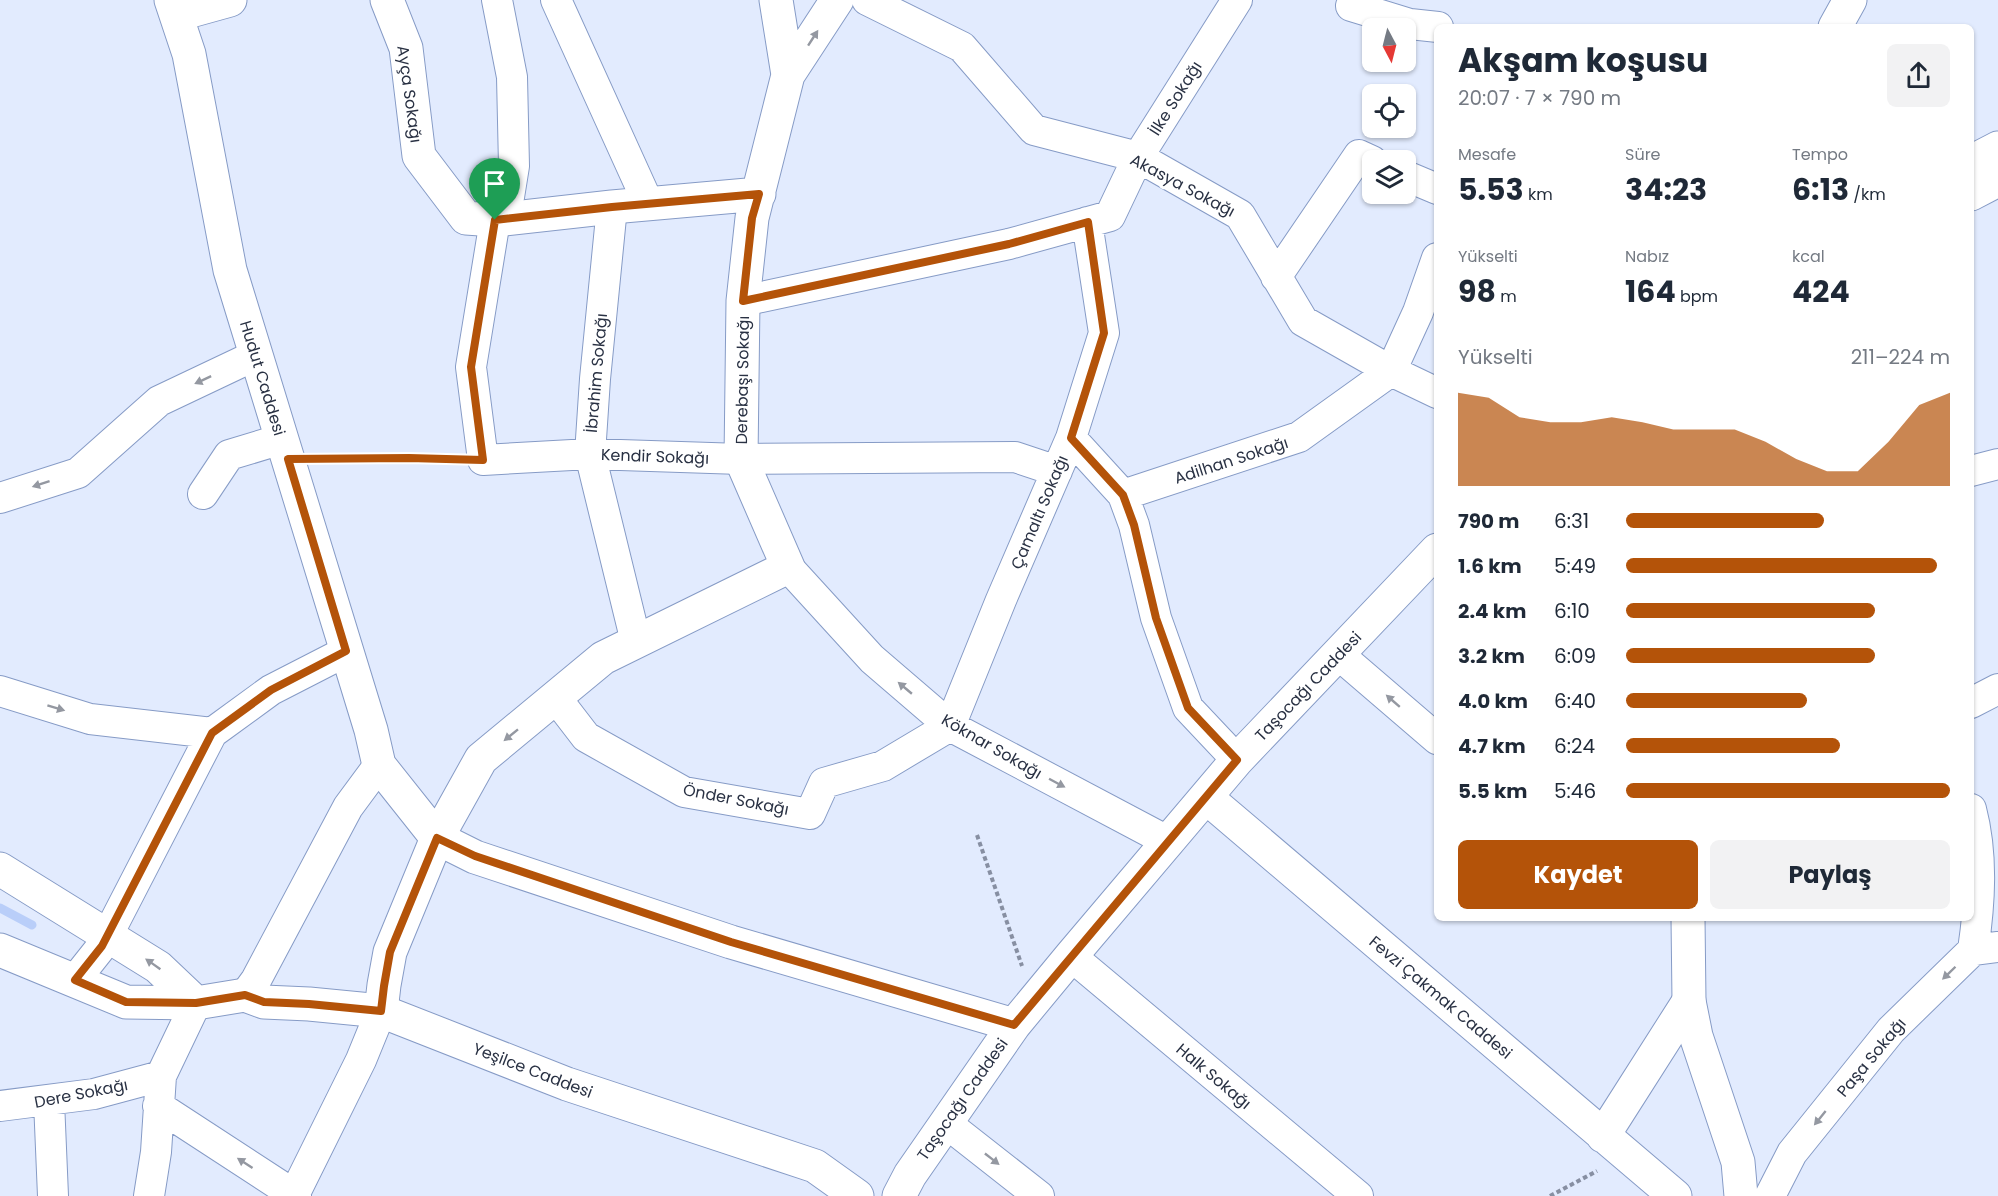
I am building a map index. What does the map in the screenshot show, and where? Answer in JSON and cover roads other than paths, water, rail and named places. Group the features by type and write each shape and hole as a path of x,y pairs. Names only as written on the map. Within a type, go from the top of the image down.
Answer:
{"street":[{"path":"174,7 230,0"},
{"name":"Ayça Sokağı","path":"387,0 406,48 419,156 466,218 495,220 759,194"},
{"path":"495,220 509,197 514,166 512,77 497,0"},
{"path":"556,0 649,204"},
{"path":"776,0 788,75"},
{"name":"Derebaşı Sokağı","path":"788,567 741,459 743,301 752,218 788,75 837,0"},
{"name":"Akasya Sokağı","path":"867,0 962,47 1034,130 1138,157 1240,215 1303,321 1391,372 1434,392"},
{"name":"İlke Sokağı","path":"743,301 1009,244 1110,216 1138,157 1237,0"},
{"path":"1837,24 1850,0"},
{"path":"1351,6 1410,24 1434,27"},
{"name":"Hudut Caddesi","path":"174,7 189,54 230,270 380,765 437,838"},
{"path":"1978,188 1998,148"},
{"path":"1276,277 1359,155 1362,156"},
{"path":"1416,180 1434,188"},
{"name":"İbrahim Sokağı","path":"612,207 590,454 636,642"},
{"name":"Kendir Sokağı","path":"495,220 471,367 483,460 590,454 741,459 1015,457 1057,471"},
{"name":"Çamaltı Sokağı","path":"950,726 1000,600 1071,438 1104,333 1088,222"},
{"path":"1391,372 1418,312 1434,267"},
{"path":"0,498 78,472 159,401 256,355"},
{"name":"Adilhan Sokağı","path":"1123,495 1299,437 1391,372"},
{"path":"1071,438 1123,495 1134,525 1156,618 1188,708 1237,760"},
{"path":"203,494 229,454 285,449"},
{"path":"1974,470 1998,464"},
{"name":"Taşocağı Caddesi","path":"899,1196 910,1175 1024,1013 1071,956 1237,760 1434,553"},
{"path":"158,1106 295,1195 362,1060 381,1011 390,952 437,838 481,759 603,658 788,567"},
{"name":"Köknar Sokağı","path":"788,567 872,659 950,726 1169,842"},
{"path":"75,980 102,946 212,733 271,690 346,651"},
{"path":"1338,654 1434,736"},
{"path":"1974,701 1998,689"},
{"path":"0,691 90,719 212,733"},
{"name":"Önder Sokağı","path":"556,698 586,737 684,792 810,814 824,783 883,766 950,726"},
{"path":"245,995 256,980 348,807 380,765"},
{"name":"Fevzi Çakmak Caddesi","path":"1207,798 1675,1196"},
{"path":"1974,827 1980,888 1978,919 1985,948"},
{"path":"437,838 475,856 731,942 1024,1013"},
{"path":"0,869 158,967 196,1003 161,1076 156,1152 149,1196"},
{"path":"1691,921 1689,1001 1696,1036 1738,1162 1741,1196"},
{"name":"Paşa Sokağı","path":"1770,1196 1792,1153 1891,1030 1985,948"},
{"name":"Yeşilce Caddesi","path":"0,950 126,1002 196,1003 245,995 264,1002 381,1011 567,1084 815,1166 857,1196"},
{"name":"Halk Sokağı","path":"1071,956 1358,1196"},
{"path":"1615,1145 1689,1001"},
{"name":"Dere Sokağı","path":"0,1106 94,1094 161,1076"},
{"path":"49,1101 53,1196"},
{"path":"946,1123 1039,1196"}],"waterway":[{"path":"0,908 32,925"}]}
